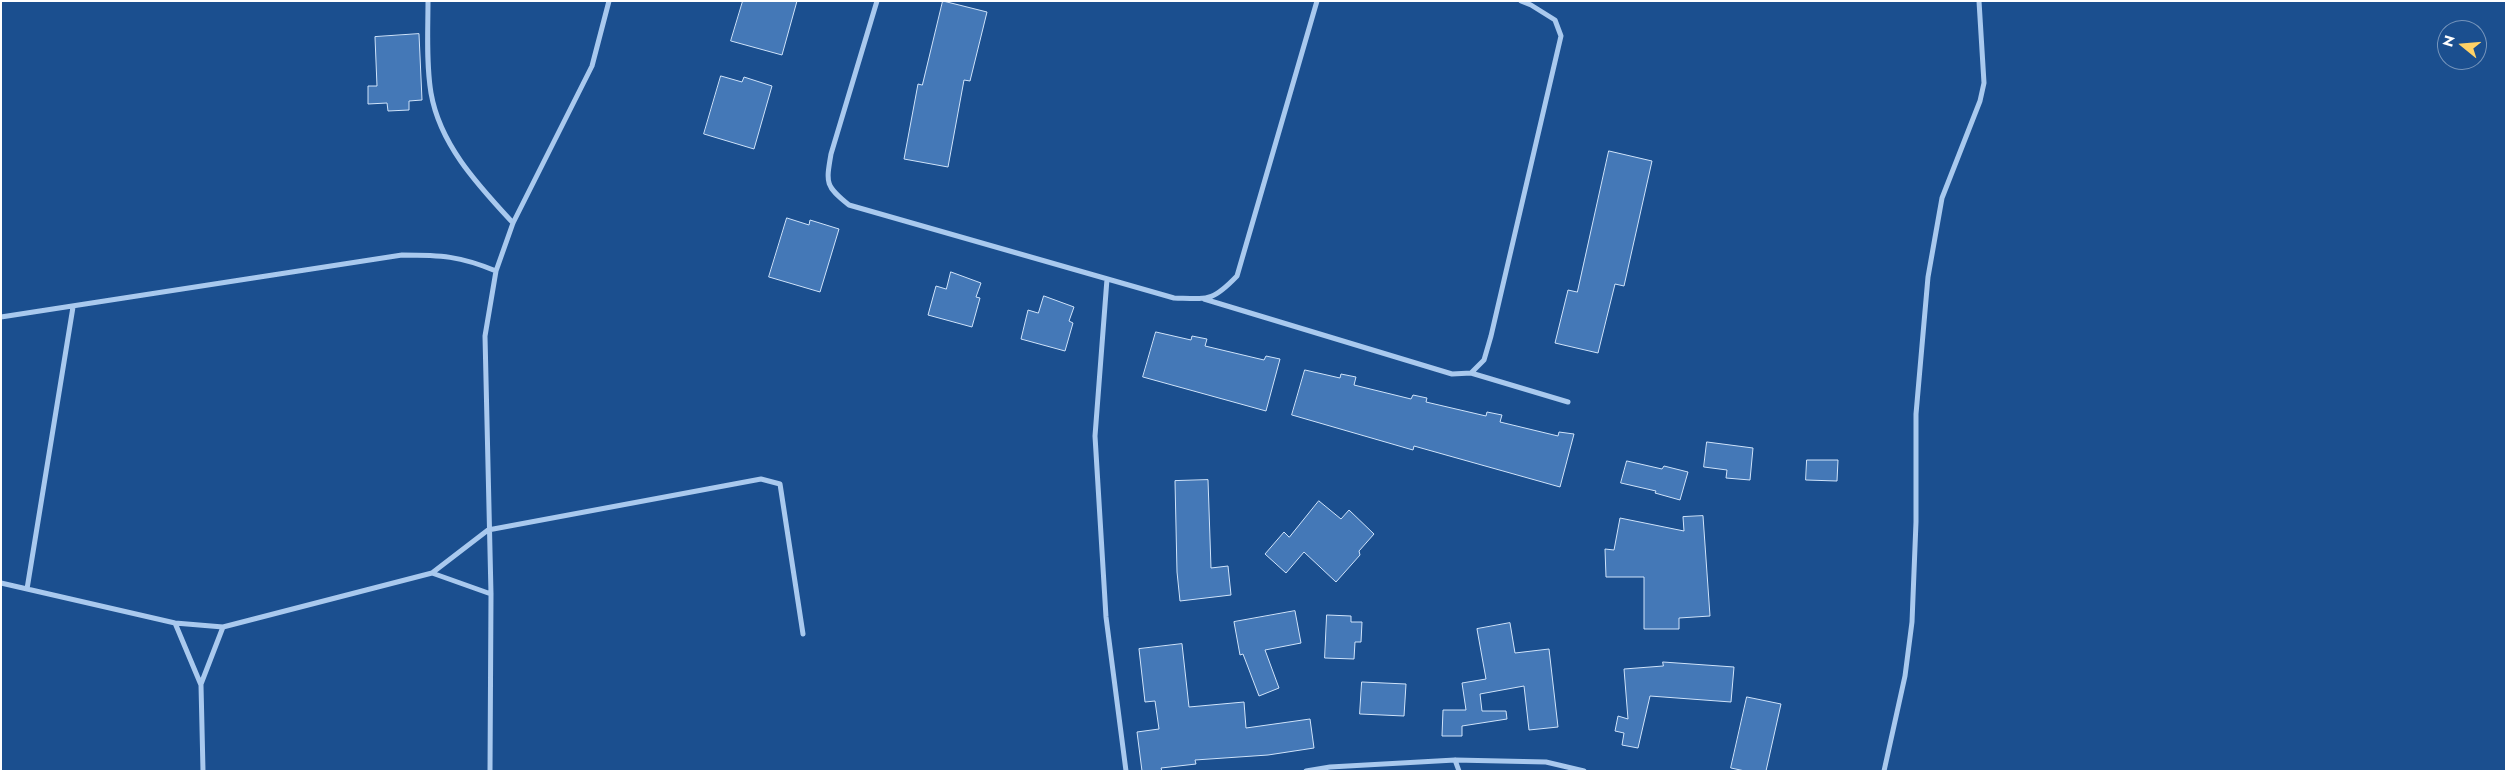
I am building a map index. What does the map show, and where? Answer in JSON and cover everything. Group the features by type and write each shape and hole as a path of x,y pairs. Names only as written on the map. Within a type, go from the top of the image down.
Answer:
{"street":[{"path":"428,1 429,63 435,110 456,155 478,185 513,223"},
{"path":"490,771 491,594 488,530 489,444 485,336 496,271 513,223 592,66 609,1"},
{"path":"877,1 831,154 827,179 834,193 849,205 1174,298 1203,299 1452,374 1471,373 1568,402"},
{"path":"1203,299 1220,294 1237,276 1317,1"},
{"path":"1471,373 1484,360 1491,336 1560,36 1555,20 1532,5 1521,1"},
{"path":"1884,771 1905,676 1912,622 1916,522 1916,414 1928,277 1942,198 1980,102 1984,83 1979,1"},
{"path":"1,317 402,255 444,255 469,260 496,271"},
{"path":"1108,279 1094,436 1106,618 1126,771"},
{"path":"27,589 73,307"},
{"path":"1,583 175,623 223,626 432,574 488,530 761,479 780,484 803,634"},
{"path":"432,574 491,594"},
{"path":"175,623 201,685 203,771"},
{"path":"201,685 223,626"},
{"path":"1306,771 1330,767 1455,760 1546,762 1584,771"},
{"path":"1455,760 1459,771"}],"building":[{"path":"743,1 797,1 782,55 731,41"},
{"path":"943,1 987,12 970,81 964,80 948,167 904,159 918,84 922,85"},
{"path":"419,34 422,100 409,101 409,110 388,111 387,103 368,104 368,86 377,86 375,37"},
{"path":"721,76 742,82 744,77 772,86 754,149 704,134"},
{"path":"1609,151 1652,161 1624,286 1615,284 1598,353 1555,343 1568,290 1577,292"},
{"path":"787,218 809,225 810,220 839,229 820,292 769,277"},
{"path":"951,272 981,283 976,297 980,298 972,327 928,315 936,286 946,289"},
{"path":"1044,296 1074,307 1069,321 1073,323 1065,351 1021,339 1028,310 1038,313"},
{"path":"1156,332 1191,340 1192,336 1207,339 1205,346 1264,360 1266,356 1280,359 1266,411 1143,377"},
{"path":"1305,370 1340,378 1341,374 1356,377 1354,385 1411,399 1413,395 1427,398 1426,402 1486,416 1487,412 1502,415 1500,422 1558,436 1559,432 1574,434 1560,487 1414,446 1413,450 1292,415"},
{"path":"1707,442 1753,448 1750,480 1726,478 1727,470 1704,467"},
{"path":"1807,460 1838,460 1837,481 1806,480"},
{"path":"1627,461 1662,469 1664,466 1688,472 1680,500 1655,493 1656,491 1621,483"},
{"path":"1208,480 1211,568 1228,566 1231,595 1180,601 1177,572 1175,481"},
{"path":"1319,501 1341,519 1349,510 1374,534 1359,551 1360,555 1336,582 1304,552 1286,573 1265,554 1284,532 1289,537"},
{"path":"1703,516 1710,616 1679,618 1679,629 1644,629 1644,577 1606,577 1605,549 1614,550 1620,518 1684,531 1683,517"},
{"path":"1295,611 1301,643 1265,650 1279,688 1259,696 1243,654 1240,655 1234,622"},
{"path":"1327,615 1351,616 1351,622 1362,622 1361,642 1355,642 1354,659 1325,658"},
{"path":"1510,623 1515,653 1549,649 1558,727 1529,730 1524,686 1480,694 1482,711 1506,711 1507,719 1462,726 1462,736 1442,736 1443,710 1466,710 1462,683 1486,679 1477,629"},
{"path":"1182,644 1189,707 1244,702 1246,728 1310,719 1314,748 1268,755 1195,760 1196,764 1161,768 1162,771 1142,771 1137,732 1159,729 1155,701 1145,702 1139,649"},
{"path":"1663,662 1734,667 1731,702 1650,696 1638,748 1622,745 1624,733 1615,731 1618,716 1628,719 1624,669 1663,666"},
{"path":"1362,682 1406,684 1404,716 1360,714"},
{"path":"1747,697 1781,704 1766,771 1745,771 1731,768"}]}
